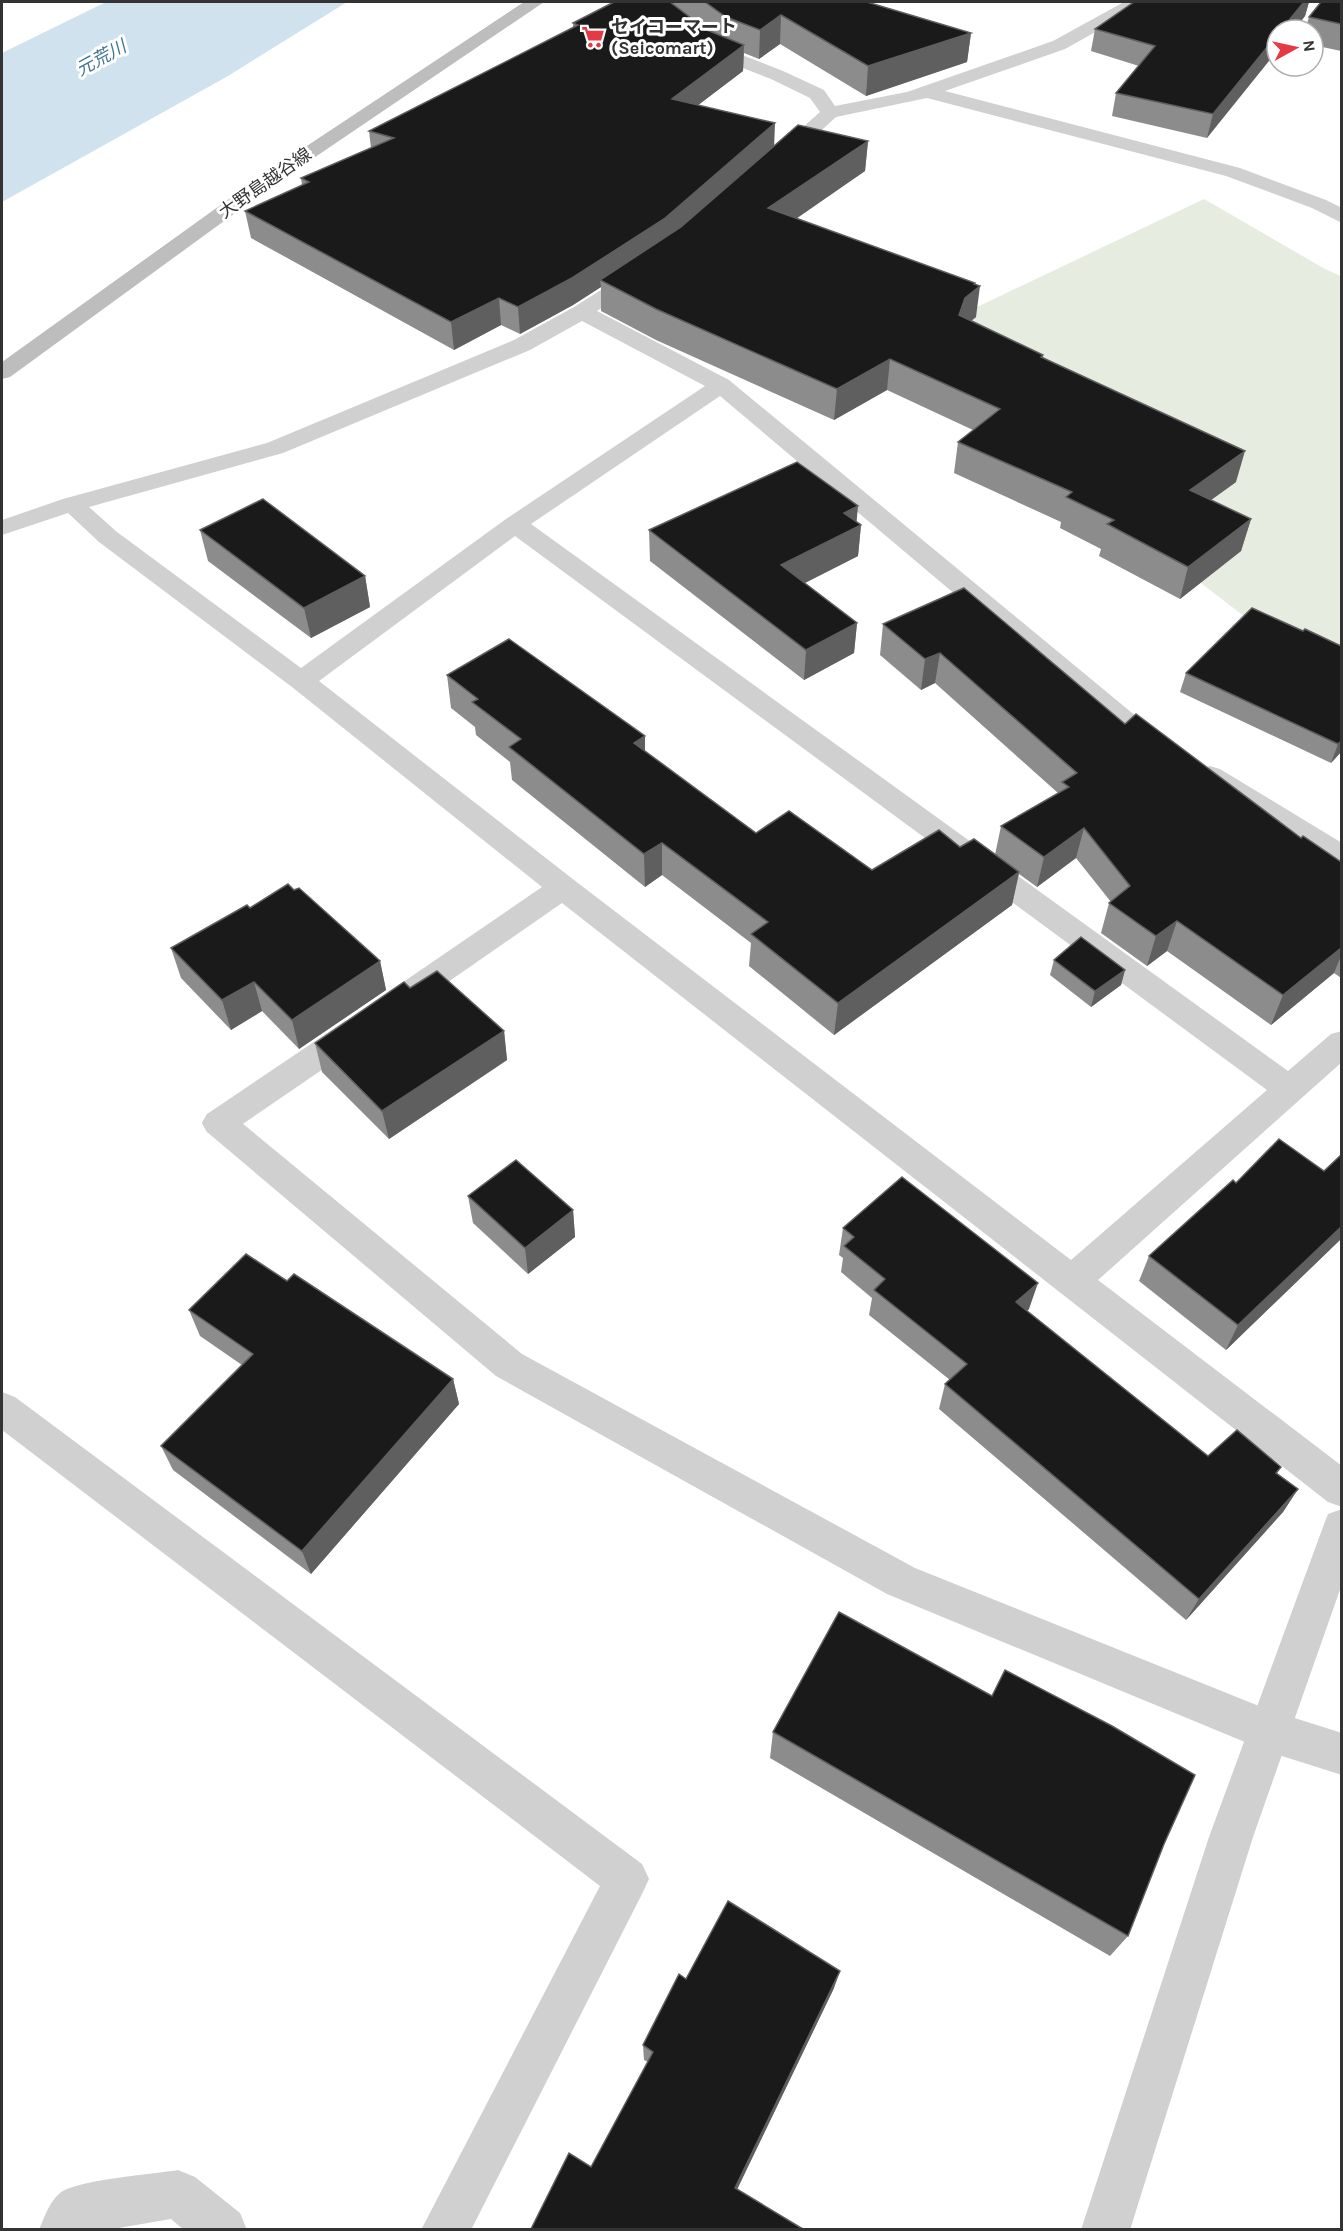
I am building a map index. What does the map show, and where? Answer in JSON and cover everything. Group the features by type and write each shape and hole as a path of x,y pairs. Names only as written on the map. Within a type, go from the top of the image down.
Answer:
{"main road":[{"name":"大野島越谷線","path":"2,372 261,185 535,2"}],"street":[{"path":"654,2 717,52 777,75 817,94 830,113"},
{"path":"759,176 830,113 926,92 1059,45 1136,2"},
{"path":"926,92 1233,172 1319,204 1341,217"},
{"path":"2,528 72,504 275,448 522,345 582,312 652,266"},
{"path":"582,312 721,386 1139,734 1341,857"},
{"path":"301,681 515,525 721,386"},
{"path":"72,504 108,537 301,681 563,888 1341,1489"},
{"path":"515,525 1289,1089"},
{"path":"563,888 219,1123 508,1365 901,1581 1269,1731 1341,1754"},
{"path":"1072,1281 1341,1044"},
{"path":"2,1409 627,1879 445,2229"},
{"path":"1105,2229 1228,1848 1341,1527"},
{"path":"63,2229 78,2210 178,2194 223,2229"}],"shaded area":[{"path":"1204,199 1341,276 1341,691 1045,463 889,349"}],"water":[{"name":"元荒川","path":"106,2 347,2 228,76 2,202 2,53"}],"building":[{"path":"614,2 670,2 707,30 744,45 672,99 775,123 664,219 572,278 518,307 499,298 451,322 245,211 309,182 301,178 394,138 369,131 578,25 573,23"},
{"path":"705,2 867,2 971,33 868,66 781,15 760,30 726,17"},
{"path":"1134,2 1304,2 1291,18 1265,18 1265,50 1213,114 1116,93 1155,46 1095,29"},
{"path":"1321,2 1341,2 1341,24 1325,20 1325,18 1309,17"},
{"path":"798,125 868,141 768,208 975,283 980,286 965,298 959,315 1043,355 1041,357 1245,451 1190,490 1251,519 1188,567 1107,524 1114,520 1066,497 1072,492 958,442 1000,409 890,359 837,389 656,309 600,280 681,227"},
{"path":"797,462 858,506 844,513 861,525 781,565 857,623 806,650 649,530"},
{"path":"263,499 365,576 304,608 200,530"},
{"path":"964,588 1125,724 1136,714 1301,838 1303,836 1341,862 1341,948 1283,995 1177,921 1156,936 1109,903 1130,886 1084,828 1044,857 1001,826 1069,787 1062,782 1077,773 940,653 925,659 883,624"},
{"path":"1252,608 1341,646 1341,741 1338,744 1186,673"},
{"path":"509,639 645,736 634,743 756,833 789,811 872,870 939,830 960,847 974,839 1019,872 838,1003 751,934 768,922 662,843 644,854 509,747 521,739 472,702 478,699 447,675"},
{"path":"288,884 294,890 299,888 380,961 292,1020 254,982 222,1000 171,948 247,905 250,908"},
{"path":"1081,937 1125,970 1095,991 1054,960"},
{"path":"437,971 504,1031 382,1111 315,1043 404,982 410,988"},
{"path":"1279,1139 1324,1171 1341,1155 1341,1227 1238,1325 1149,1256 1233,1180 1236,1183"},
{"path":"516,1160 573,1210 525,1248 468,1196"},
{"path":"902,1177 1038,1283 1016,1302 1208,1456 1237,1430 1281,1467 1276,1473 1298,1489 1199,1599 945,1384 967,1364 874,1290 885,1279 844,1246 854,1237 843,1228"},
{"path":"246,1254 287,1281 294,1274 453,1379 302,1551 161,1446 253,1354 189,1310"},
{"path":"839,1612 992,1696 1005,1670 1112,1726 1195,1775 1164,1844 1128,1936 773,1732"},
{"path":"728,1901 840,1971 735,2188 803,2229 531,2229 569,2153 591,2167 653,2052 643,2045 679,1974 686,1979"}],"place":[{"name":"セイコーマート (Seicomart)","path":"593,37"}]}
